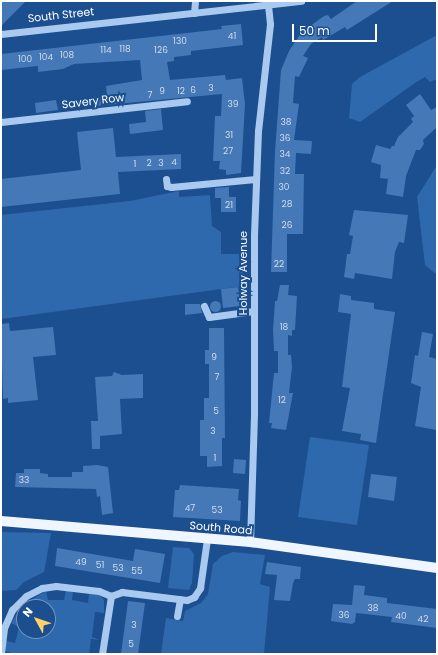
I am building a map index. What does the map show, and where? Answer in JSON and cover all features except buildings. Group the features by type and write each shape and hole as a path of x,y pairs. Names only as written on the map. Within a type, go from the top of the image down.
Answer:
{"main road":[{"name":"South Road","path":"1,521 250,542 437,568"}],"street":[{"path":"194,13 195,1"},
{"name":"South Street","path":"1,34 300,1"},
{"name":"Holway Avenue","path":"250,542 256,180 258,131 270,24 268,5"},
{"name":"Savery Row","path":"1,122 187,101"},
{"path":"166,179 167,186 171,187 221,181 256,180"},
{"path":"204,306 209,317 254,311"},
{"path":"1,654 7,620 20,601 33,592 56,586 99,590 111,596 122,592 180,599 194,597 200,588 207,539"},
{"path":"102,654 111,596"},
{"path":"177,616 180,599"}],"shaded area":[{"path":"437,35 437,79 430,82 425,77 360,122 349,118 352,84 360,77"},
{"path":"437,165 437,275 425,265 417,197"},
{"path":"179,191 179,197 210,195 212,226 221,232 221,254 242,254 243,286 1,319 1,215 130,201"},
{"path":"310,437 369,445 357,525 298,517"},
{"path":"1,532 51,533 44,572 24,582 16,590 1,591"},
{"path":"173,547 189,548 194,554 192,583 189,590 168,588"},
{"path":"233,552 265,555 260,584 270,587 264,654 161,654 166,618 183,621 185,611 201,603 208,594 213,564 222,556"},
{"path":"66,590 73,591 72,600 88,603 89,593 100,595 104,600 104,613 95,612 92,637 100,640 91,639 89,654 14,654 5,651 6,641 15,643 16,639 56,639 56,600 64,600"},
{"path":"46,591 48,599 33,599"},
{"path":"16,616 16,626 11,623"}]}
